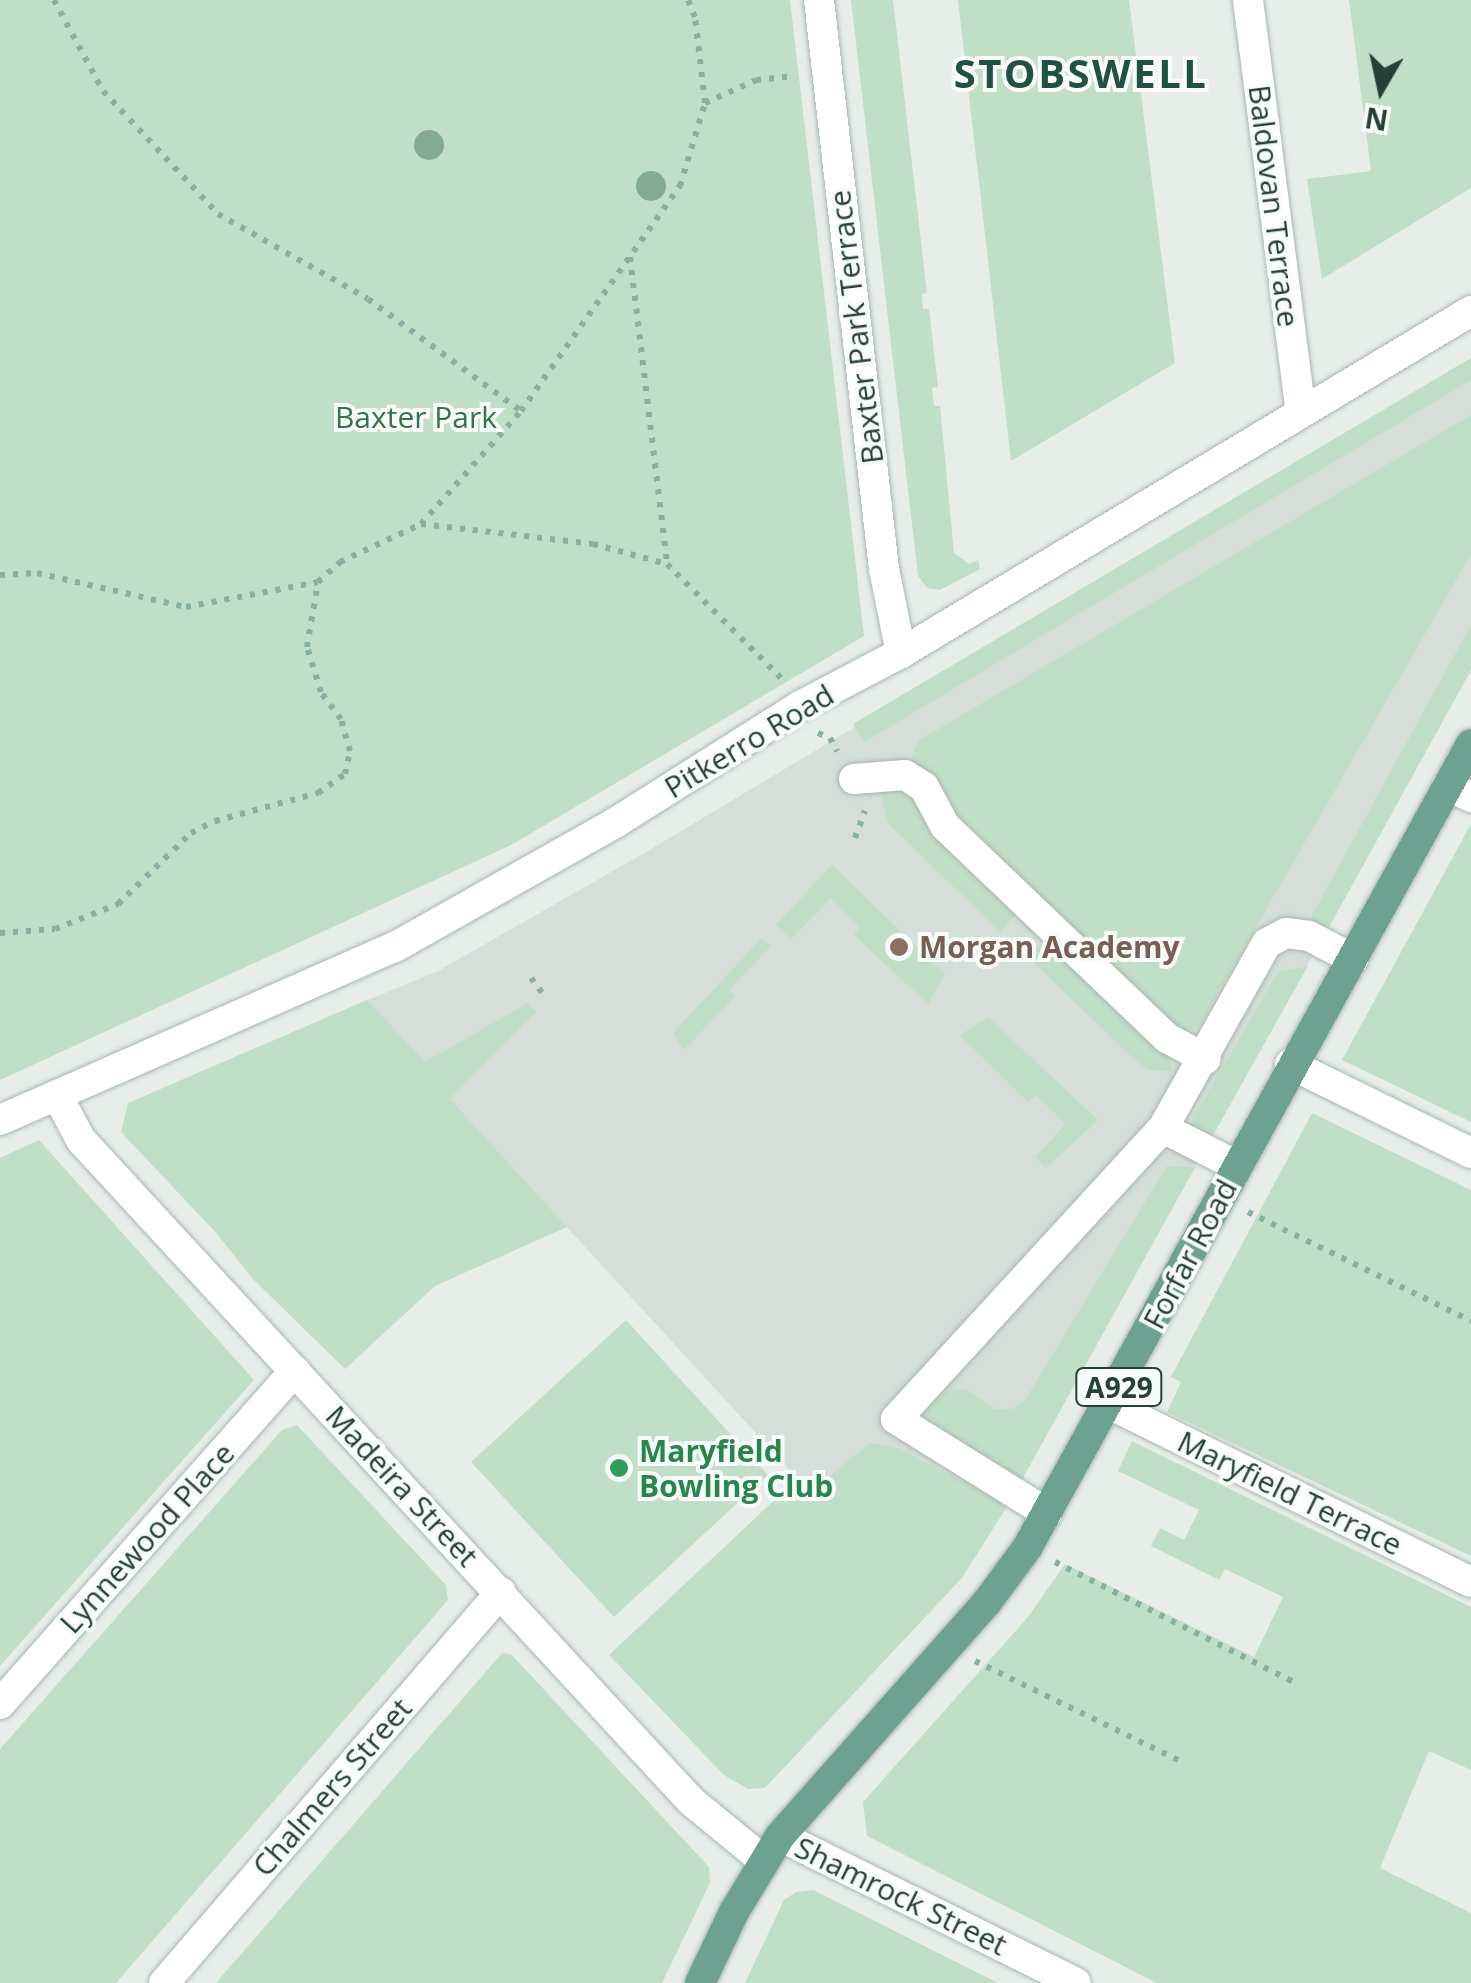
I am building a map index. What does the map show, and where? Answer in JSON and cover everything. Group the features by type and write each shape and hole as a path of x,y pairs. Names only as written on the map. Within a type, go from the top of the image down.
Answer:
{"main road":[{"name":"Forfar Road","path":"700,1983 772,1848 947,1648 1026,1548 1048,1513 1290,1064 1459,791 1471,744"}],"street":[{"name":"Baxter Park Terrace","path":"819,0 884,569 900,653"},
{"name":"Baldovan Terrace","path":"1248,0 1301,412"},
{"name":"Pitkerro Road","path":"0,1120 395,947 616,823 800,706 900,653 1471,311"},
{"path":"854,779 906,774 924,787 945,826 1167,1038 1206,1059"},
{"path":"1048,1513 896,1419 1163,1128 1206,1059 1267,943 1286,934 1310,936 1353,959"},
{"path":"1290,1064 1471,1152"},
{"name":"Madeira Street","path":"57,1095 81,1140 690,1801 772,1848"},
{"path":"1163,1128 1237,1166"},
{"name":"Lynnewood Place","path":"0,1704 295,1371"},
{"name":"Maryfield Terrace","path":"1109,1404 1471,1582"},
{"name":"Chalmers Street","path":"164,1983 501,1592"},
{"name":"Shamrock Street","path":"772,1848 1076,1983"}],"path":[{"path":"54,0 102,91 218,214 368,299 521,411"},
{"path":"0,574 38,573 186,606 318,582 340,562 422,524 521,411 680,186 705,103 695,16 688,0"},
{"path":"705,103 756,80"},
{"path":"630,256 667,564"},
{"path":"422,524 593,544 667,564 788,685"},
{"path":"0,934 55,929 118,904 191,833 215,821 318,793 344,774 350,750 341,719 321,692 306,647 318,582"},
{"path":"532,978 542,994"},
{"path":"1219,1198 1471,1322"},
{"path":"1026,1548 1294,1682"},
{"path":"947,1648 1184,1763"}],"shaded area":[{"name":"Morgan Academy","path":"1471,358 1471,670 1008,1505 899,1448 810,1492 361,1003 438,971 646,852"}],"green space":[{"name":"Baxter Park","path":"0,0 790,0 864,636 513,844 0,1080"},
{"path":"851,0 893,0 927,293 922,294 923,309 929,309 938,387 932,388 934,406 940,406 954,553 969,564 978,560 980,569 940,590 927,588 918,576"},
{"path":"958,0 1129,0 1175,363 1011,461"},
{"path":"1349,0 1471,0 1471,188 1322,279 1307,179 1371,171"},
{"path":"1471,358 1471,380 864,742 853,724"},
{"path":"1471,415 1471,554 1199,1026 1184,1030 1168,1025 955,823 909,764 918,741"},
{"path":"1471,625 1471,670 1328,929 1310,919"},
{"path":"904,788 1019,911 1000,932 888,823 880,790"},
{"path":"1471,824 1471,1122 1342,1060"},
{"path":"832,865 945,974 928,1004 854,935 860,927 831,898 791,939 776,925"},
{"path":"1047,938 1169,1054 1172,1071 1149,1070 1135,1060 1029,958"},
{"path":"761,939 771,946 729,990 735,997 684,1050 673,1033"},
{"path":"1308,966 1212,1137 1189,1125 1278,972"},
{"path":"367,1000 425,1062 528,1003 536,1012 450,1099 567,1227 435,1286 345,1369 252,1278 217,1234 121,1132 128,1103"},
{"path":"988,1017 1098,1120 1046,1168 1035,1157 1066,1124 1036,1095 1028,1102 960,1035"},
{"path":"1312,1113 1471,1190 1471,1556 1167,1412 1181,1382 1171,1377"},
{"path":"39,1140 254,1380 0,1666 0,1158"},
{"path":"1167,1166 1195,1167 1021,1481 920,1414 940,1392 965,1389 995,1409 1012,1409 1025,1400"},
{"name":"Maryfield Bowling Club","path":"626,1320 768,1475 614,1617 471,1462"},
{"path":"297,1425 446,1585 448,1600 116,1983 0,1983 0,1749 282,1430"},
{"path":"1132,1441 1471,1607 1471,1770 1429,1751 1380,1868 1471,1913 1471,1983 1157,1983 867,1836 863,1802 1028,1617 1065,1564 1254,1657 1283,1597 1225,1569 1219,1580 1151,1546 1160,1528 1184,1540 1199,1510 1118,1471"},
{"path":"870,1443 899,1448 1008,1505 962,1578 765,1788 748,1789 724,1775 609,1655 798,1478 811,1492"},
{"path":"502,1653 511,1654 709,1867 710,1883 662,1983 216,1983"},
{"path":"813,1890 998,1983 745,1983 784,1900 796,1892"}],"place":[{"name":"Morgan Academy","path":"899,947"},
{"name":"Maryfield Bowling Club","path":"619,1468"}],"district":[{"name":"STOBSWELL","path":"1081,73"}]}
